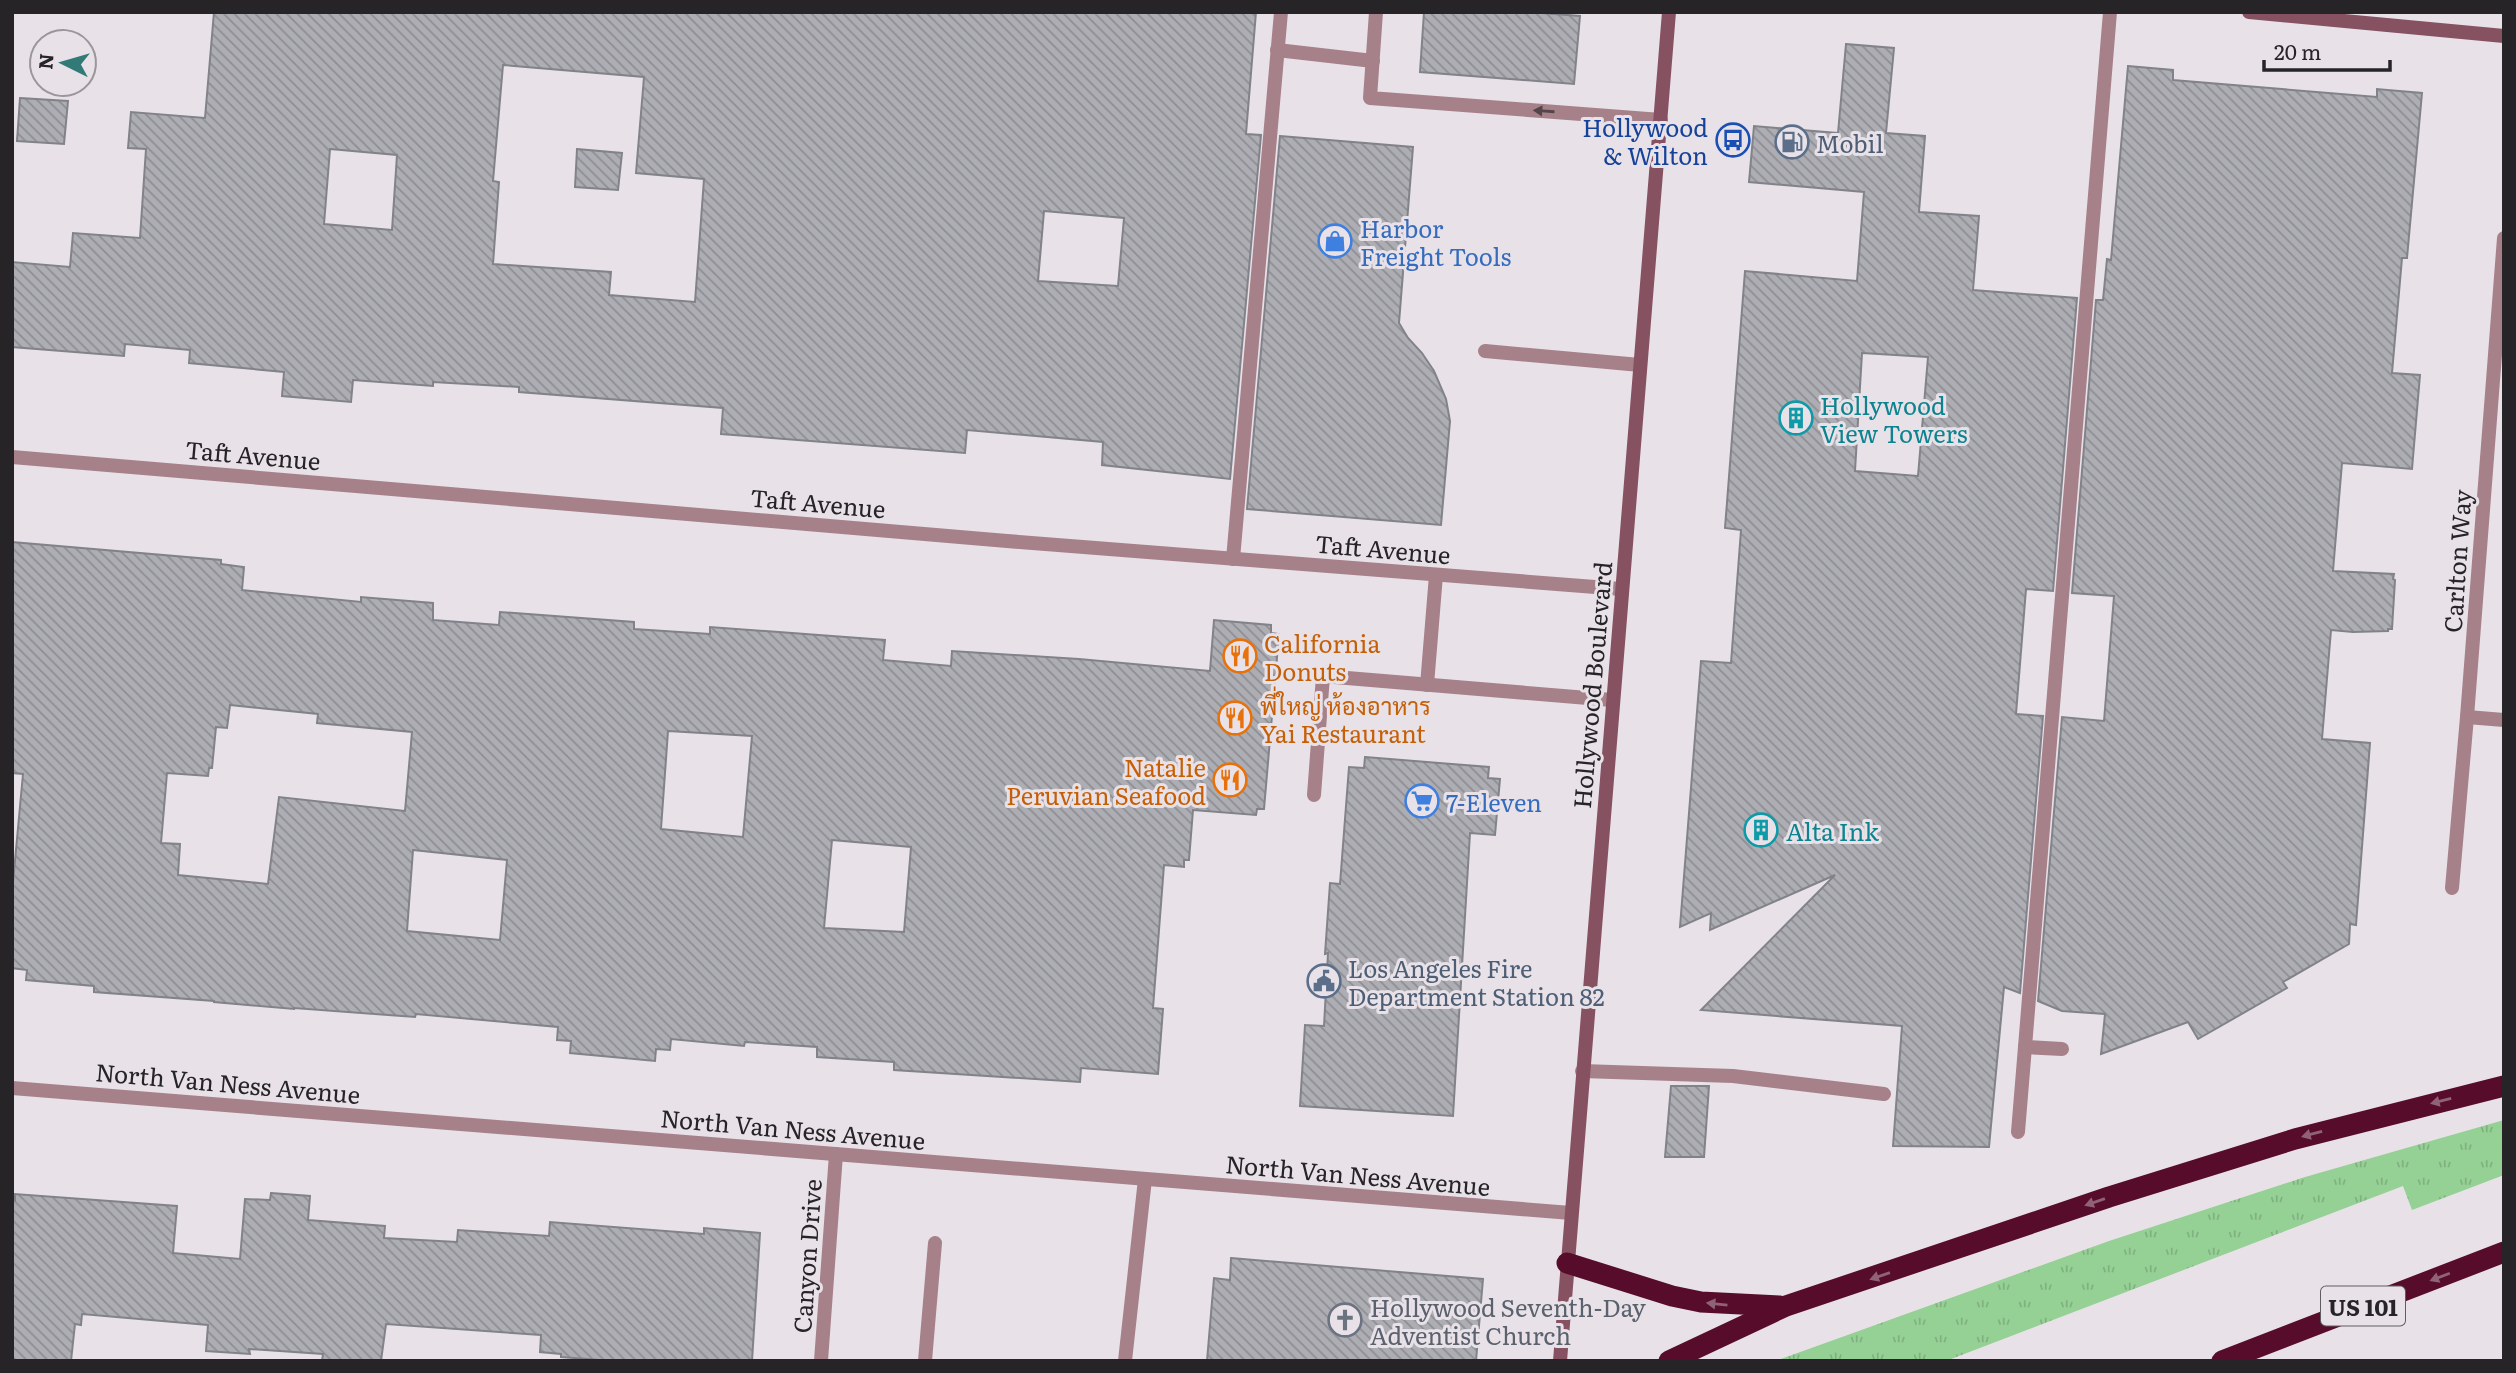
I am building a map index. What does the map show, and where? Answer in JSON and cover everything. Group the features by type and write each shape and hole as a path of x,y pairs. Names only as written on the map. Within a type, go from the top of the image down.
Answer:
{"highway":[{"path":"1669,1361 1786,1306 2212,1164 2306,1136 2504,1086"},
{"name":"US 101","path":"2222,1361 2504,1252"},
{"path":"1567,1263 1672,1296 1701,1302 1786,1306"}],"main road":[{"name":"Hollywood Boulevard","path":"1560,1361 1670,12"},
{"path":"2249,12 2504,36"}],"street":[{"path":"1233,559 1281,12"},
{"path":"1376,12 1370,98 1661,120"},
{"path":"2018,1132 2110,12"},
{"path":"1278,50 1373,61"},
{"name":"Carlton Way","path":"2452,887 2504,238"},
{"path":"1485,351 1640,365"},
{"name":"Taft Avenue","path":"12,457 1621,589"},
{"path":"1427,685 1436,575"},
{"path":"1314,795 1323,676 1612,700"},
{"path":"2467,717 2504,720"},
{"path":"2025,1047 2062,1049"},
{"path":"1583,1071 1733,1076 1884,1094"},
{"name":"North Van Ness Avenue","path":"12,1088 1571,1213"},
{"name":"Canyon Drive","path":"821,1361 836,1154"},
{"path":"1125,1361 1145,1179"},
{"path":"925,1361 935,1243"}],"green space":[{"path":"2504,1120 2504,1175 2412,1210 2403,1186 1946,1361 1775,1361 2109,1241 2305,1177"}],"building":[{"path":"214,12 1256,12 1246,134 1261,135 1230,479 1102,465 1103,442 967,430 965,453 721,434 723,408 519,392 519,387 433,382 433,386 353,380 351,402 282,396 284,372 189,363 190,350 125,344 124,356 12,347 12,262 70,267 73,233 140,238 146,149 128,148 131,112 205,118","holes":["503,65 644,77 636,173 704,179 695,302 609,295 611,272 493,264 499,182 493,181","330,149 397,155 392,230 324,224","1044,211 1124,218 1118,286 1038,281"]},
{"path":"1424,12 1529,12 1580,16 1574,84 1420,72"},
{"path":"1846,44 1894,48 1886,133 1925,136 1919,212 1979,216 1973,290 2077,298 2053,591 2026,589 2016,714 2043,716 2020,993 2004,987 1989,1147 1893,1146 1902,1026 1701,1010 1835,875 1710,930 1711,913 1680,927 1701,661 1731,663 1741,530 1725,528 1745,271 1857,281 1864,192 1749,182 1754,126 1838,133","holes":["1862,353 1928,357 1918,476 1855,471"]},
{"path":"2128,66 2173,70 2173,80 2377,97 2377,89 2422,93 2407,258 2402,258 2392,373 2420,375 2412,469 2342,463 2333,571 2394,574 2395,580 2392,629 2353,632 2331,630 2322,739 2370,743 2356,925 2350,924 2349,944 2283,982 2287,988 2198,1039 2188,1022 2101,1054 2105,1014 2062,1011 2038,1001 2062,717 2104,721 2114,596 2072,593 2096,300 2103,300 2107,259 2111,260"},
{"path":"20,98 68,101 64,144 17,141"},
{"name":"Harbor Freight Tools","path":"1280,136 1413,147 1399,323 1434,371 1446,399 1450,421 1441,525 1247,509"},
{"path":"577,149 622,153 618,190 575,187"},
{"path":"12,542 221,560 221,564 244,567 242,590 361,602 361,597 433,603 433,620 499,625 500,612 634,622 634,629 710,634 710,627 885,640 883,660 951,666 952,651 1210,671 1214,620 1271,625 1271,633 1279,634 1264,809 1257,809 1256,815 1193,810 1189,860 1184,860 1184,867 1164,865 1153,1008 1163,1009 1158,1074 1081,1068 1080,1082 894,1070 894,1062 817,1057 817,1047 745,1042 744,1046 671,1039 670,1050 656,1049 655,1061 570,1053 571,1041 557,1040 558,1027 416,1014 415,1017 294,1009 94,992 94,986 26,980 27,970 12,968 12,893 23,774 12,773","holes":["230,705 318,714 317,723 412,732 405,811 279,797 268,884 178,875 180,844 161,843 167,773 208,776 209,768 212,768 216,727 227,728","668,731 752,736 743,837 661,829","832,840 911,847 904,932 824,928","413,850 507,860 500,940 407,931"]},
{"path":"1365,757 1489,767 1488,778 1500,779 1495,835 1470,833 1453,1116 1300,1106 1305,1025 1324,1026 1330,883 1340,884 1349,767 1364,768"},
{"path":"1671,1086 1709,1086 1704,1157 1665,1157"},
{"path":"271,1193 310,1196 308,1220 385,1226 384,1238 457,1242 458,1230 549,1236 550,1222 704,1234 704,1228 760,1233 752,1361 613,1361 561,1357 561,1354 540,1352 541,1335 386,1324 381,1361 322,1361 323,1354 249,1349 250,1354 206,1351 208,1325 82,1314 81,1325 75,1324 71,1361 12,1361 12,1199 15,1200 15,1194 177,1206 173,1253 240,1259 245,1199 270,1200"},
{"name":"Hollywood Seventh-Day Adventist Church","path":"1231,1258 1483,1279 1476,1361 1207,1361 1214,1278 1230,1280"}],"place":[{"name":"Hollywood & Wilton","path":"1733,140"},
{"name":"Mobil","path":"1792,142"},
{"name":"Harbor Freight Tools","path":"1335,241"},
{"name":"Hollywood View Towers","path":"1796,418"},
{"name":"California Donuts","path":"1240,656"},
{"name":"พี่ใหญ่ ห้องอาหาร Yai Restaurant","path":"1235,718"},
{"name":"Natalie Peruvian Seafood","path":"1230,780"},
{"name":"7-Eleven","path":"1422,801"},
{"name":"Alta Ink","path":"1761,830"},
{"name":"Los Angeles Fire Department Station 82","path":"1324,981"},
{"name":"Hollywood Seventh-Day Adventist Church","path":"1345,1320"}]}
